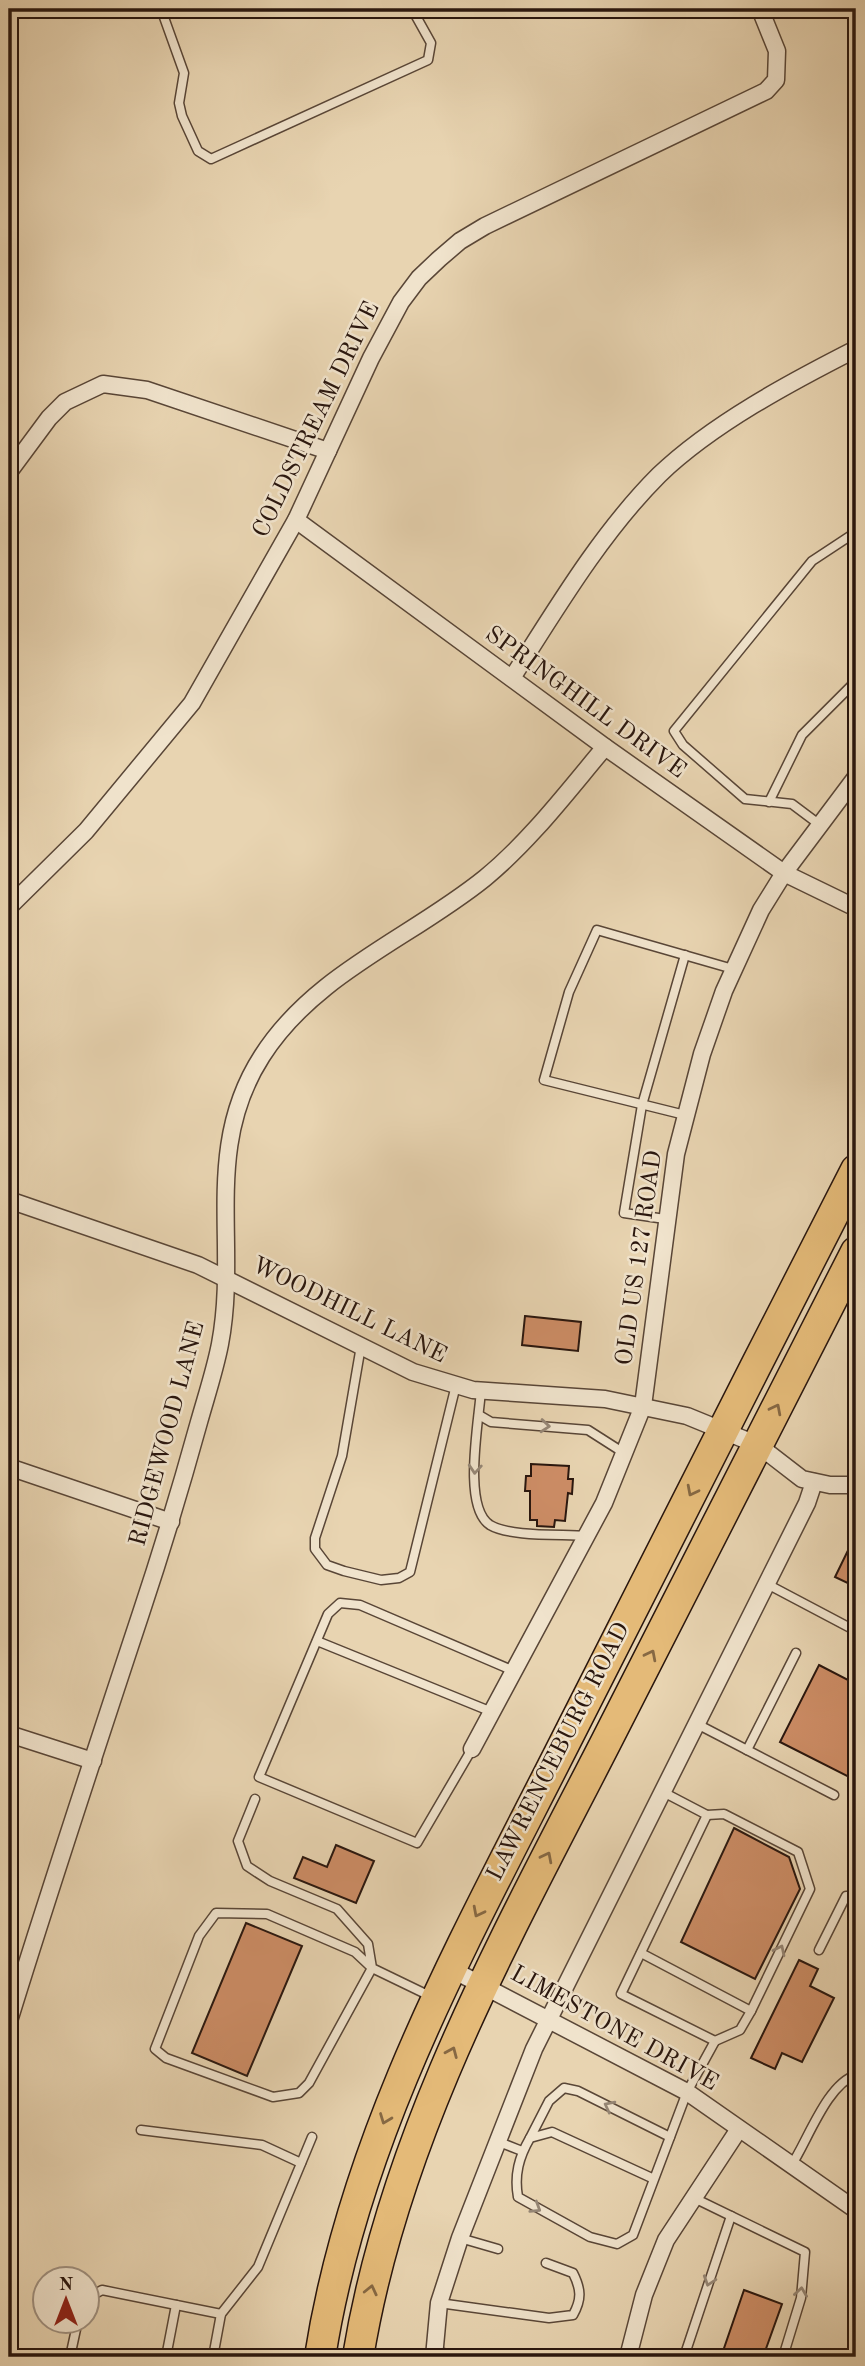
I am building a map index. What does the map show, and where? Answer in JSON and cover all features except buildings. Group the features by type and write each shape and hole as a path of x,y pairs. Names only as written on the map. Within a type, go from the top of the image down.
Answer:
{"highway":[{"name":"LAWRENCEBURG ROAD","path":"320,2357 341,2257 366,2171 434,1999 856,1170"},
{"name":"LAWRENCEBURG ROAD","path":"358,2357 376,2270 398,2191 432,2102 484,1984 856,1252"}],"street":[{"name":"COLDSTREAM DRIVE","path":"9,907 86,831 192,703 296,520 380,338 419,278 460,241 512,213 766,91 776,80 777,51 760,9"},
{"path":"512,678 590,562 660,475 729,422 856,349"},
{"path":"9,472 49,418 65,402 103,384 147,390 328,451"},
{"name":"SPRINGHILL DRIVE","path":"296,520 604,747 784,873 856,908"},
{"name":"RIDGEWOOD LANE","path":"10,2011 171,1522 220,1344 228,1278 224,1194 228,1143 241,1096 262,1056 281,1029 329,984 435,915 493,871 547,817 604,747"},
{"name":"OLD US 127 ROAD","path":"472,1749 604,1503 643,1406 665,1219 685,1115 702,1054 733,969 761,910 784,873 856,777"},
{"name":"WOODHILL LANE","path":"9,1200 153,1249 228,1278 413,1372 481,1390 605,1399 687,1416 758,1445 802,1479 814,1482"},
{"path":"9,1467 171,1522"},
{"path":"435,2354 439,2303 460,2238 547,2018 767,1584 807,1503 814,1482 856,1485"},
{"path":"9,1734 93,1761"},
{"name":"LIMESTONE DRIVE","path":"449,1968 687,2092 856,2210"},
{"path":"628,2357 644,2295 666,2240 739,2129"}],"lane":[{"path":"161,9 184,73 179,103 181,116 198,151 211,159 428,61 431,43 412,9"},
{"path":"820,825 792,804 745,799 683,745 674,731 812,561 856,532"},
{"path":"769,802 802,735 856,681"},
{"path":"685,1115 544,1080 565,1004 597,930 733,969"},
{"path":"665,1219 624,1213 642,1105 685,955"},
{"path":"361,1346 342,1456 315,1538 319,1558 327,1565 381,1580 399,1578 410,1572 456,1385"},
{"path":"481,1390 475,1500 477,1510 491,1525 507,1530 586,1535"},
{"path":"479,1415 491,1422 588,1430 624,1453"},
{"path":"767,1584 856,1631"},
{"path":"472,1749 417,1843 259,1777 328,1614 340,1603 360,1605 514,1671"},
{"path":"317,1642 492,1712"},
{"path":"747,1750 796,1653"},
{"path":"697,1724 834,1796"},
{"path":"663,1792 707,1815 724,1814 798,1852 810,1889 740,2030 715,2041 687,2092 633,2235 617,2244 590,2237 518,2197 514,2180 522,2151 549,2101 564,2088 579,2091 670,2137"},
{"path":"255,1799 238,1841 247,1867 271,1881 337,1909 368,1944 372,1968 309,2083 299,2093 274,2097 166,2058 155,2049 199,1936 216,1913 267,1914 355,1952 372,1968 434,1999"},
{"path":"707,1815 621,1994 715,2041"},
{"path":"819,1950 846,1896 856,1895"},
{"path":"641,1953 751,2011"},
{"path":"791,2166 822,2109 845,2078 856,2075"},
{"path":"141,2130 262,2145 301,2163"},
{"path":"530,2138 552,2133 654,2179"},
{"path":"213,2357 221,2314 258,2267 312,2137"},
{"path":"499,2142 522,2151"},
{"path":"694,2198 805,2252 801,2298 783,2357"},
{"path":"684,2357 731,2216"},
{"path":"460,2238 498,2249"},
{"path":"439,2303 549,2318 573,2315 580,2302 580,2287 573,2273 546,2263"},
{"path":"102,2290 221,2314"},
{"path":"166,2357 176,2305"},
{"path":"71,2357 75,2334"},
{"path":"435,2354 461,2357"}]}
